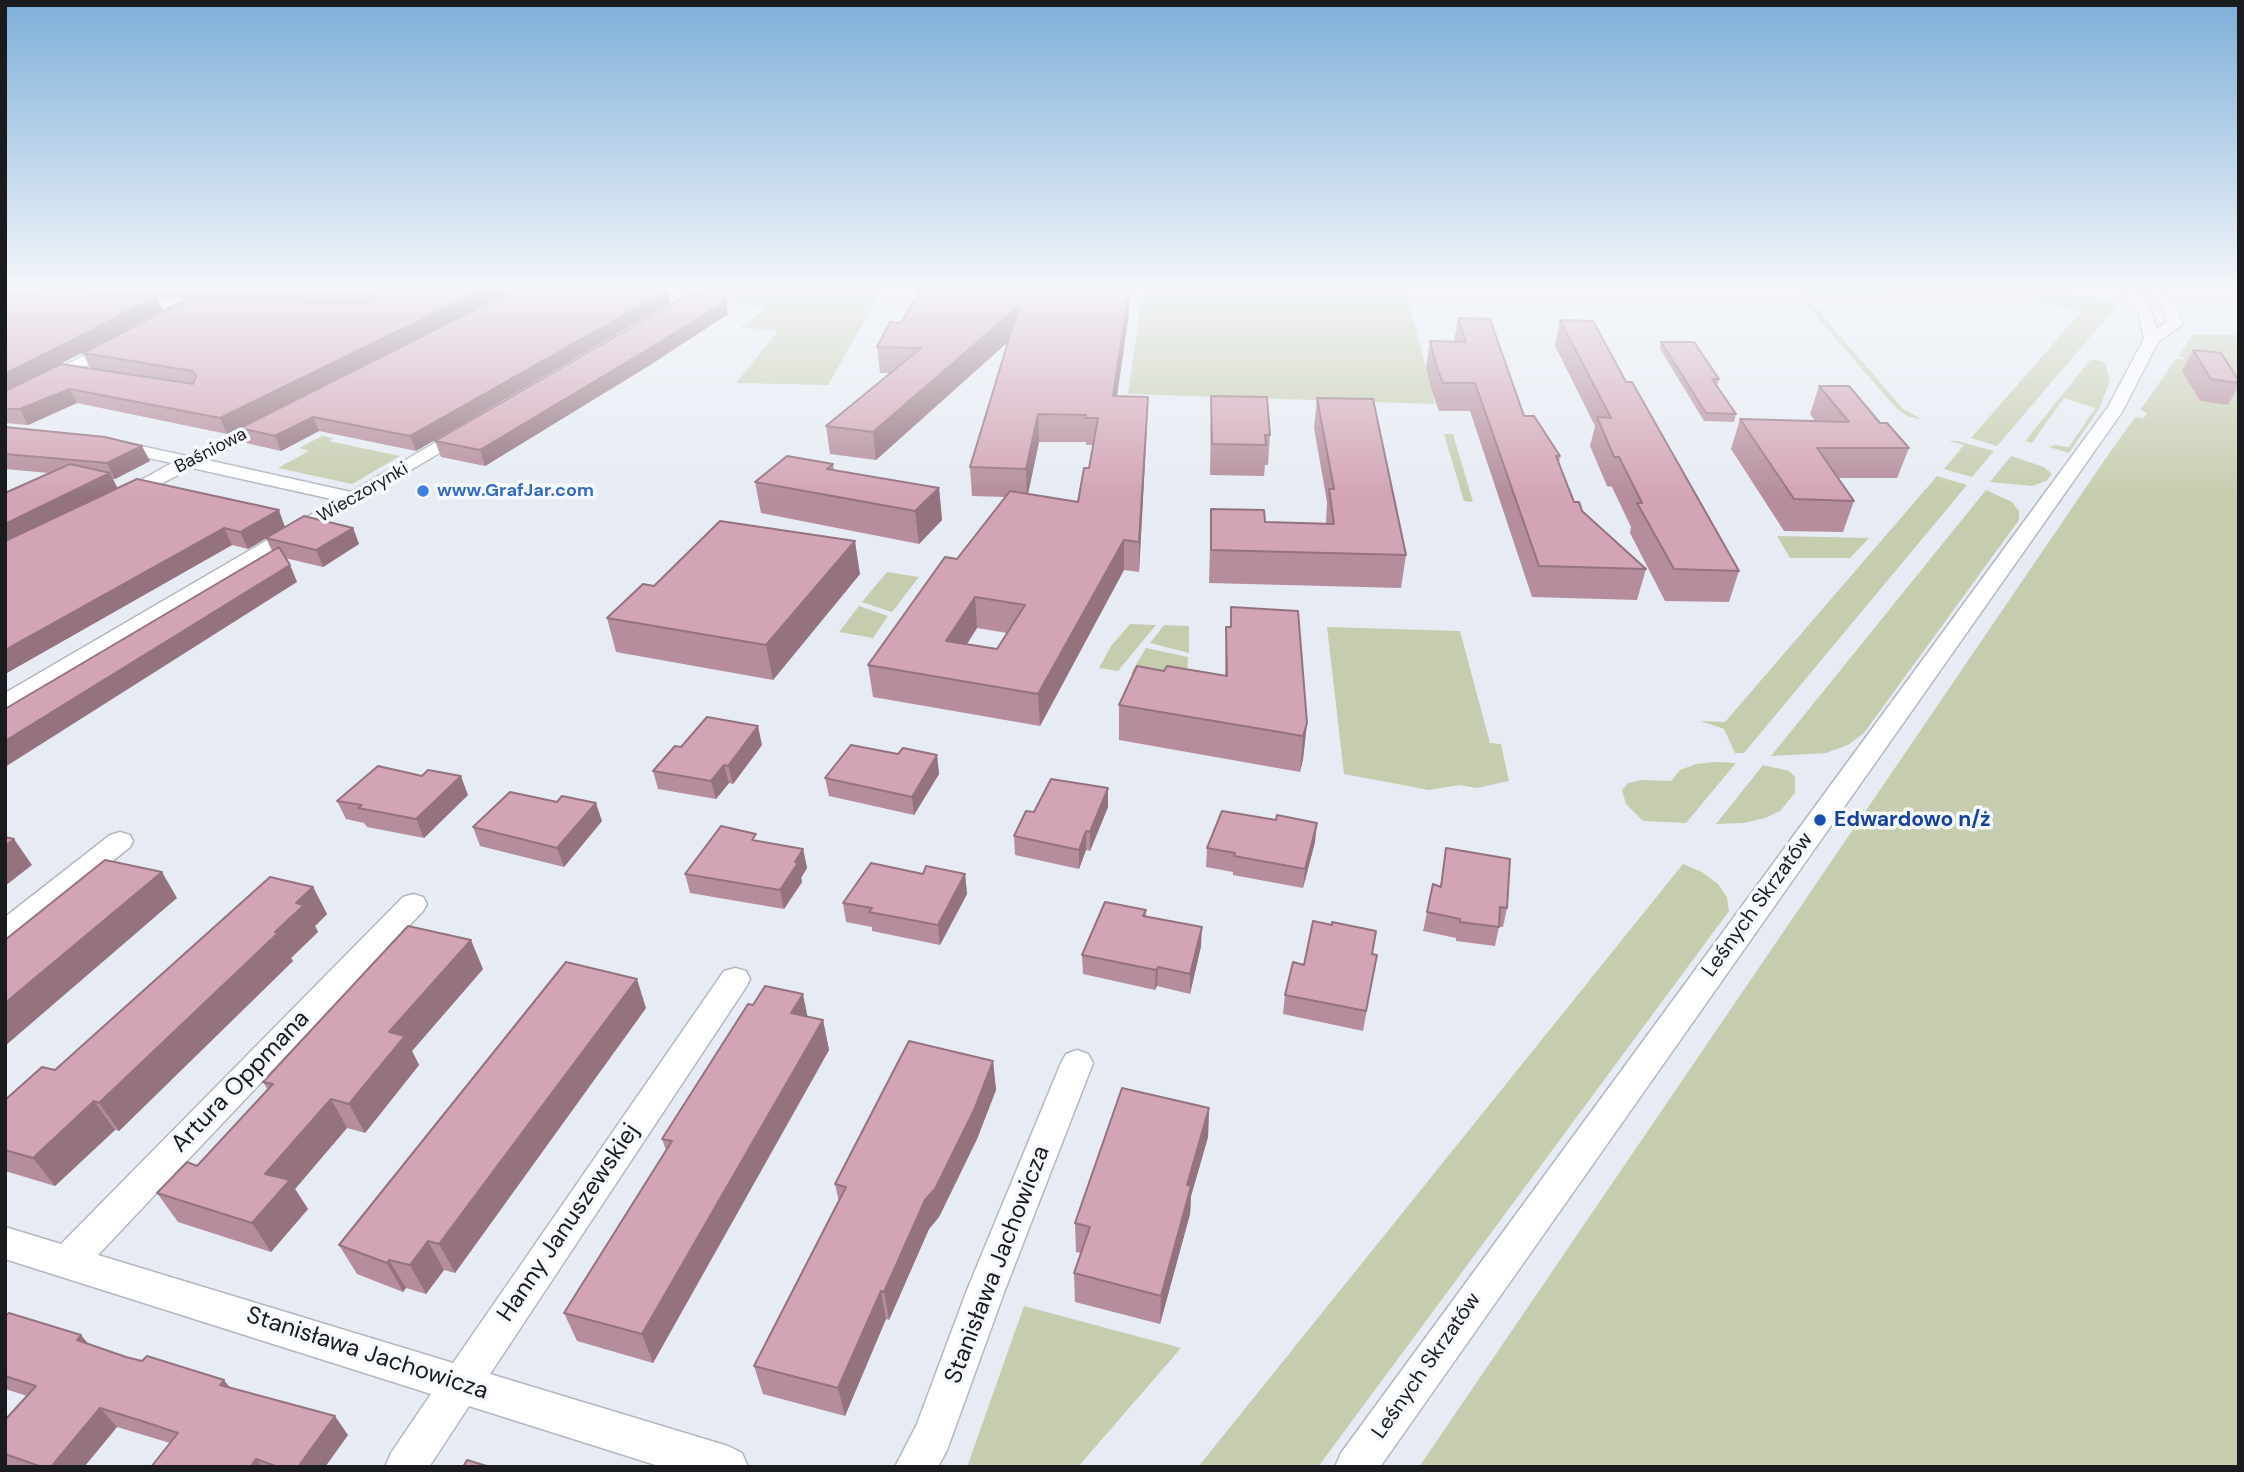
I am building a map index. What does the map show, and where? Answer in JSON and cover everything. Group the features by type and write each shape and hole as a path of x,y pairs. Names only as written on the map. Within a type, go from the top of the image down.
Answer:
{"street":[{"path":"5,403 89,359"},
{"name":"Leśnych Skrzatów","path":"1354,1467 2116,408 2142,359"},
{"path":"65,371 91,376"},
{"name":"Baśniowa","path":"108,503 284,414"},
{"name":"Wieczorynki","path":"5,703 485,421"},
{"path":"90,440 354,498"},
{"path":"5,933 120,841"},
{"name":"Artura Oppmana","path":"69,1261 413,904"},
{"name":"Hanny Januszewskiej","path":"405,1467 735,979"},
{"name":"Stanisława Jachowicza","path":"915,1467 933,1436 986,1290 1077,1063"},
{"name":"Stanisława Jachowicza","path":"5,1243 728,1467"}],"green space":[{"path":"756,359 843,359 828,385 736,383"},
{"path":"1133,359 1423,359 1435,404 1128,394"},
{"path":"1853,359 1860,359 1903,409 1923,420 1907,416 1896,408"},
{"path":"2040,359 2072,359 1997,446 1971,438"},
{"path":"2091,359 2105,362 2110,381 2099,409 2069,453 2049,447 2069,447 2095,408 2064,398 2032,443 2025,441"},
{"path":"2176,359 2239,359 2239,1467 1419,1467 2108,455 2135,417 2144,418 2147,413 2140,410"},
{"path":"1444,434 1453,434 1473,502 1464,501"},
{"path":"322,436 333,438 329,441 400,456 352,484 278,468 309,451 299,448"},
{"path":"1948,441 1994,451 1972,477 1944,469 1964,445"},
{"path":"2011,456 2044,467 2052,474 2046,481 2032,486 1990,482"},
{"path":"1937,476 1967,485 1744,753 1735,753 1724,729 1700,721 1725,722"},
{"path":"1986,490 2012,502 2019,511 2019,520 1864,733 1848,745 1826,753 1771,756"},
{"path":"1777,536 1869,538 1850,558 1790,558"},
{"path":"887,572 919,577 892,612 862,602"},
{"path":"859,606 888,616 873,638 839,632"},
{"path":"1130,624 1156,625 1118,671 1099,668 1111,646"},
{"path":"1164,625 1189,626 1189,653 1150,643"},
{"path":"1327,627 1460,631 1490,743 1501,744 1509,781 1477,788 1459,785 1429,790 1344,774"},
{"path":"1146,648 1188,657 1187,683 1131,673"},
{"path":"1736,763 1686,823 1643,821 1626,804 1622,790 1628,783 1641,780 1671,781 1680,770 1696,764"},
{"path":"1763,765 1789,771 1795,777 1795,793 1780,811 1765,818 1744,823 1716,824"},
{"path":"1683,864 1702,872 1718,884 1727,897 1729,911 1318,1467 1198,1467"},
{"path":"1024,1306 1181,1348 1078,1467 967,1467"}],"building":[{"path":"5,359 35,359 5,374"},
{"path":"117,359 341,359 220,418 70,389 20,409 5,409 5,391 61,364 193,384 196,376 192,371"},
{"path":"378,359 547,359 410,436 313,417 275,436 240,428"},
{"path":"577,359 632,359 480,450 435,441"},
{"path":"908,359 958,359 873,432 826,426"},
{"path":"1003,359 1119,359 1113,396 1148,397 1139,542 1124,540 1038,694 868,665 945,557 957,559 1010,491 1078,502 1084,468 1089,468 1098,418 1086,418 1086,415 1038,414 1026,469 970,467","holes":["975,597 1025,605 997,649 946,641"]},
{"path":"1434,359 1504,359 1524,416 1534,416 1560,456 1556,456 1574,502 1579,502 1582,511 1646,569 1539,566 1475,383 1443,383"},
{"path":"1580,359 1613,359 1626,382 1632,382 1739,571 1674,569 1637,503 1642,503 1619,457 1614,457 1597,417 1611,418"},
{"path":"1672,359 1705,359 1719,379 1712,379 1736,414 1706,413"},
{"path":"2198,359 2225,359 2239,383 2211,379"},
{"path":"1819,386 1849,386 1880,423 1887,423 1909,448 1817,448 1854,501 1794,499 1740,419 1849,422"},
{"path":"1211,396 1267,397 1270,435 1265,435 1266,445 1212,444"},
{"path":"1317,398 1373,399 1406,555 1211,550 1211,509 1264,510 1265,522 1334,524 1329,489 1334,489"},
{"path":"5,427 105,437 142,446 107,463 5,454"},
{"path":"787,456 833,464 827,469 939,488 915,511 755,482"},
{"path":"70,464 110,473 5,524 5,493"},
{"path":"137,479 279,510 240,532 224,528 5,650 5,541"},
{"path":"304,516 353,528 316,550 266,538"},
{"path":"720,521 855,541 766,645 607,618 643,584 654,586"},
{"path":"279,547 290,565 5,741 5,709"},
{"path":"1231,607 1298,611 1307,723 1303,736 1119,705 1137,666 1164,671 1167,666 1227,676 1226,627 1231,627"},
{"path":"707,717 758,726 728,766 724,765 711,781 653,771 675,746 681,747"},
{"path":"851,745 898,754 903,748 937,755 912,797 825,778"},
{"path":"378,766 422,776 428,770 461,776 416,819 358,808 362,805 337,801"},
{"path":"1051,779 1108,788 1090,832 1086,831 1079,850 1014,836 1026,811 1034,812"},
{"path":"510,792 557,802 562,796 596,803 557,848 473,827"},
{"path":"1222,811 1276,820 1277,815 1317,823 1305,869 1234,856 1235,853 1207,848"},
{"path":"721,826 756,834 752,840 803,849 795,862 798,863 780,890 685,874"},
{"path":"5,837 14,839 5,846"},
{"path":"1446,848 1510,859 1507,908 1500,907 1499,927 1460,922 1460,919 1427,912 1433,884 1441,887"},
{"path":"105,860 162,872 5,1003 5,940"},
{"path":"871,863 923,874 926,866 965,874 938,925 869,912 872,908 843,903"},
{"path":"270,877 313,887 296,903 304,905 275,932 278,933 99,1103 94,1101 33,1158 5,1150 5,1100 42,1067 55,1070"},
{"path":"1105,902 1146,910 1143,916 1202,927 1190,974 1082,955"},
{"path":"1313,921 1376,931 1372,954 1377,955 1366,1011 1285,995 1293,962 1304,965"},
{"path":"408,926 471,940 389,1032 405,1036 349,1104 331,1099 265,1174 290,1180 252,1223 157,1193 187,1162 197,1166 273,1084 263,1082"},
{"path":"566,962 637,979 439,1244 428,1241 410,1265 389,1260 387,1263 339,1245"},
{"path":"765,986 803,994 791,1013 823,1020 642,1334 564,1313 672,1141 662,1139 748,1004 753,1005"},
{"path":"909,1041 993,1061 974,1110 935,1189 925,1200 838,1388 754,1366 846,1187 835,1184"},
{"path":"1122,1088 1209,1108 1187,1185 1191,1186 1161,1296 1074,1273 1090,1227 1075,1223"},
{"path":"9,1313 81,1335 77,1340 126,1357 142,1361 147,1356 224,1380 220,1385 335,1416 298,1467 278,1467 256,1459 250,1467 151,1467 178,1433 100,1408 51,1467 42,1467 5,1454 5,1420 36,1386 5,1376 5,1316"},
{"path":"467,1460 490,1467 463,1467"}],"place":[{"name":"www.GrafJar.com","path":"423,491"},
{"name":"Edwardowo n/ż","path":"1820,820"}]}
